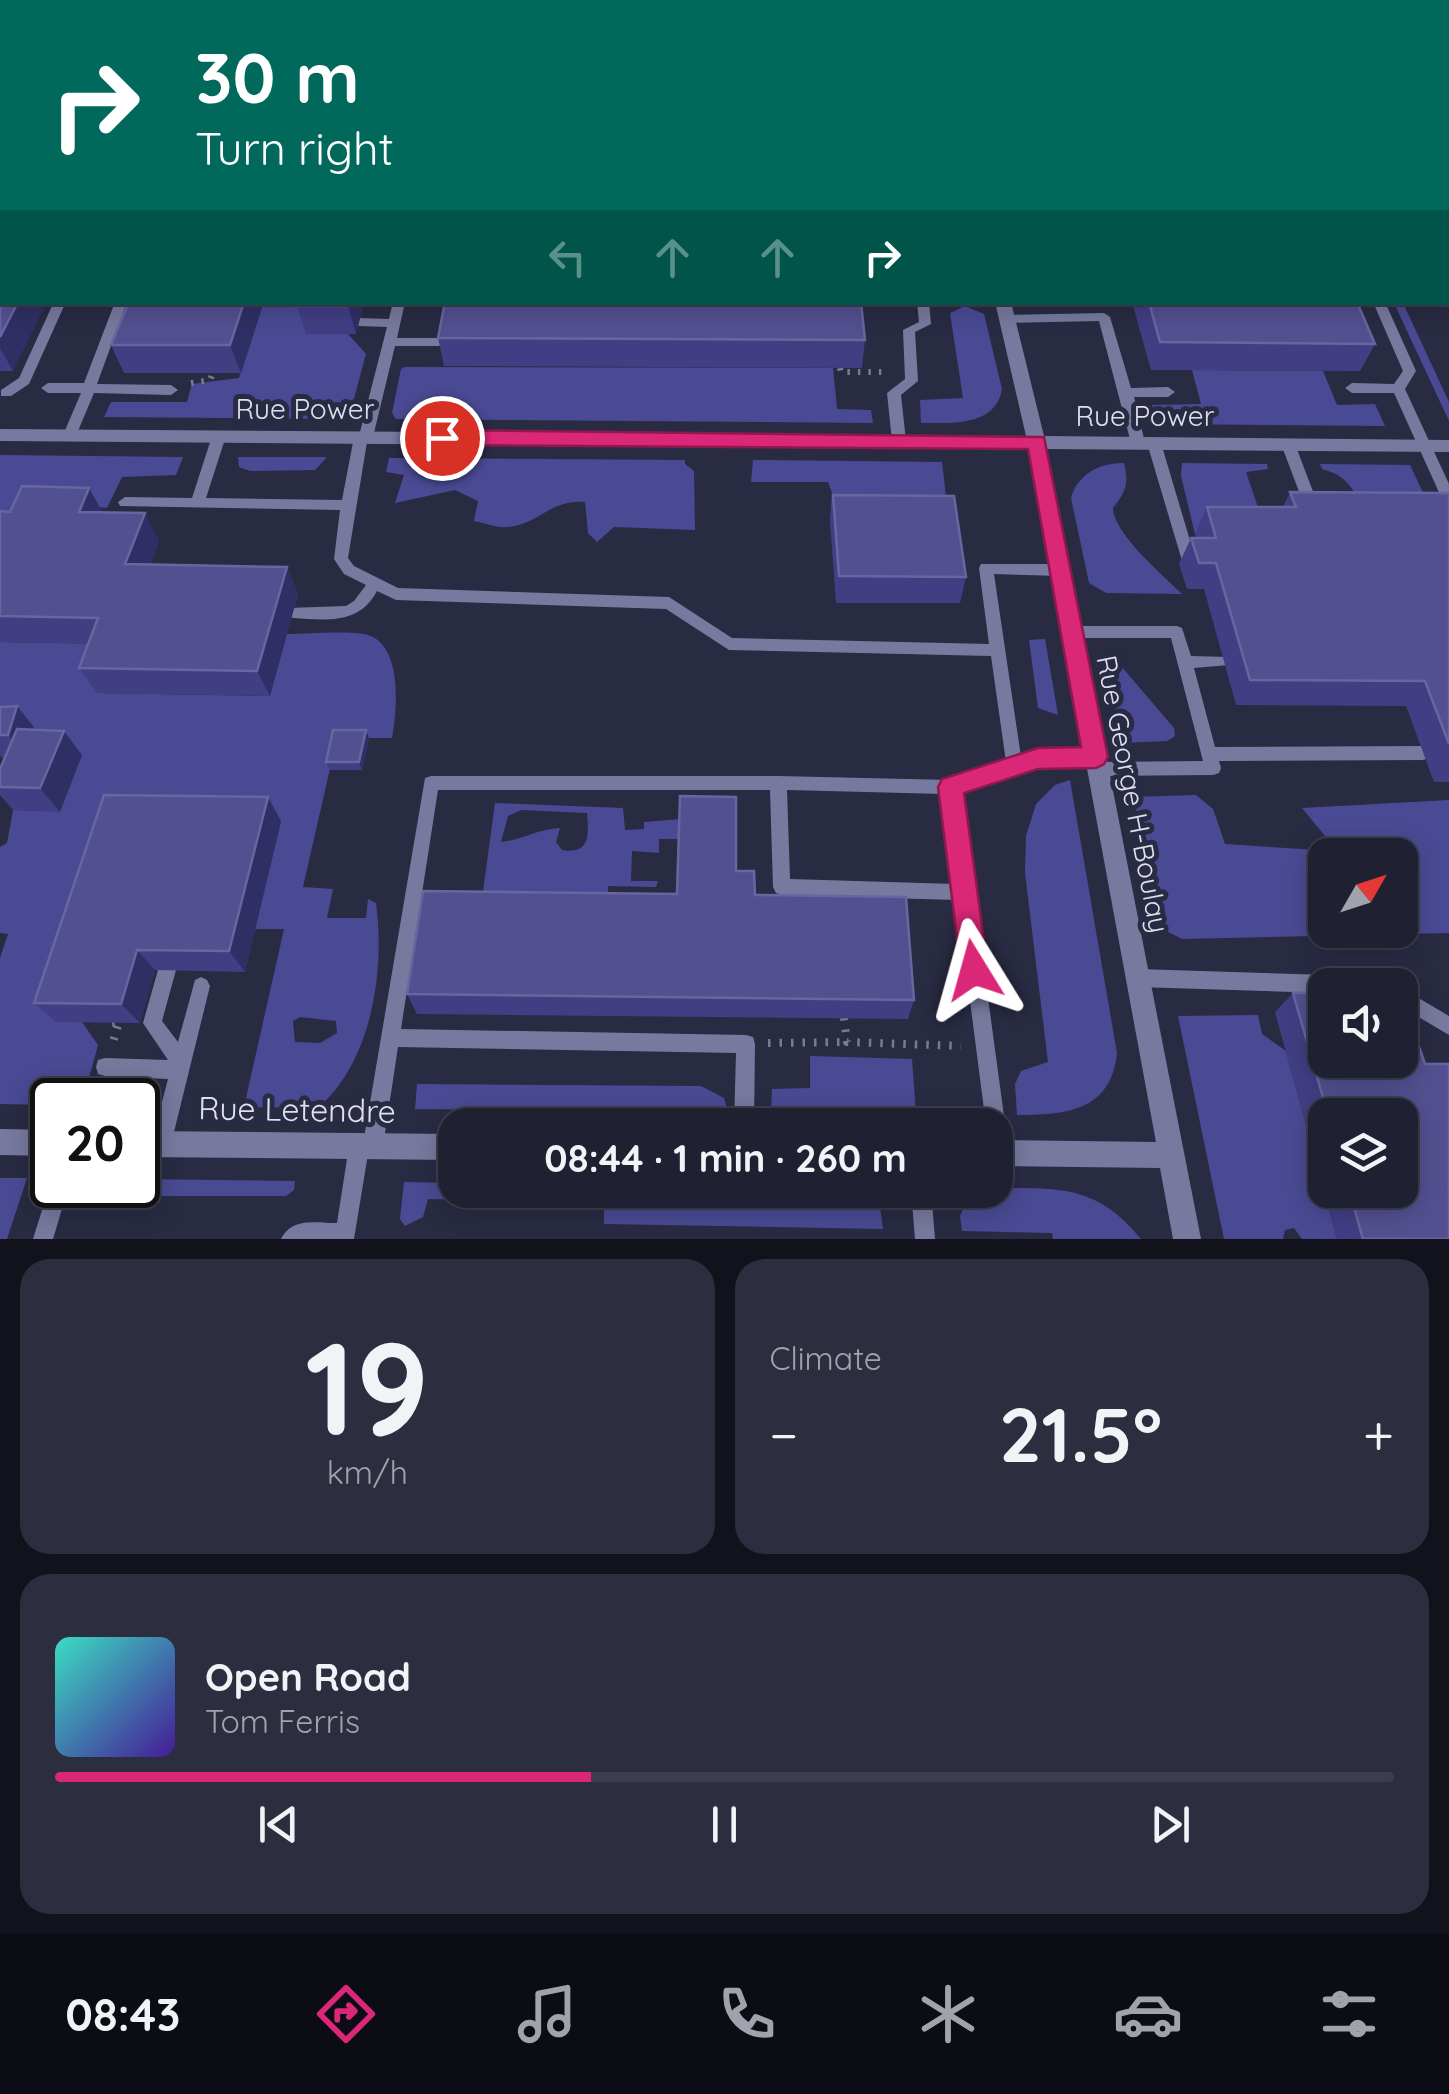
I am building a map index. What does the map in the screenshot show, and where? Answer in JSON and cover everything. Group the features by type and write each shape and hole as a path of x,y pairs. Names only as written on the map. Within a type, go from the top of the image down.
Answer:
{"street":[{"name":"Rue George H-Boulay","path":"1005,311 1036,442 1187,1239"},
{"name":"Rue Power","path":"0,434 1449,446"},
{"path":"0,1142 30,1142"},
{"name":"Rue Letendre","path":"160,1144 438,1147"},
{"path":"1013,1153 1171,1154"}],"lane":[{"path":"70,435 120,305 136,308"},
{"path":"398,305 348,505 341,559 348,570 396,594 669,603 729,644 998,650"},
{"path":"899,441 894,393 912,381 909,330 924,324 923,305"},
{"path":"1043,305 1046,318"},
{"path":"1380,305 1410,371 1398,388"},
{"path":"2,397 24,381 58,306"},
{"path":"1005,311 1046,318 1104,318 1126,393 1190,564"},
{"path":"359,322 394,324"},
{"path":"389,342 448,342"},
{"path":"48,388 171,390"},
{"path":"1352,388 1398,388"},
{"path":"1398,388 1449,499"},
{"path":"1126,393 1168,392"},
{"path":"197,502 219,436"},
{"path":"1288,444 1313,510"},
{"path":"124,502 348,505"},
{"path":"1014,765 998,650 978,566 1061,570"},
{"path":"293,612 354,611 366,604 374,583"},
{"path":"292,1239 302,1232 346,1234 392,1038 430,782 950,787 1038,759 1212,768 1177,632 1072,632"},
{"path":"1185,662 1224,661"},
{"path":"1210,754 1423,752"},
{"path":"778,784 782,887 964,892"},
{"path":"950,787 991,1108"},
{"path":"167,970 152,1023 180,1066"},
{"path":"1138,978 1308,983"},
{"path":"160,1116 180,1066 201,986"},
{"path":"1418,1007 1449,1026"},
{"path":"392,1038 746,1044 744,1108"},
{"path":"105,1067 180,1066"},
{"path":"44,1239 53,1208"},
{"path":"922,1208 926,1239"}],"path":[{"path":"840,368 841,372 862,372"},
{"path":"194,382 206,382 213,373"},
{"path":"844,1018 846,1042"},
{"path":"746,1044 846,1042 984,1047"}],"shaded area":[{"path":"262,305 314,305 307,334 348,334 366,354 345,419 104,417 111,402 187,402 192,384 239,378"},
{"path":"1395,305 1404,305 1449,402 1449,421"},
{"path":"965,306 984,314 1002,389 998,401 991,410 970,420 921,423 920,400 963,398 950,313"},
{"path":"833,368 837,409 871,410 873,423 396,419 392,413 401,369"},
{"path":"1192,370 1323,371 1337,405 1375,404 1385,426 1155,424 1151,405 1201,404"},
{"path":"0,455 183,457 176,475 122,477 107,508 97,507 0,538"},
{"path":"238,457 327,457 315,470 250,471 239,467"},
{"path":"389,458 685,460 694,471 695,530 614,527 597,542 588,533 585,502 562,504 528,522 503,527 474,521 478,501 455,490 395,503 404,475 386,472"},
{"path":"753,460 942,462 949,523 830,522 832,493 828,482 751,482"},
{"path":"1124,463 1126,482 1113,508 1115,518 1141,554 1182,594 1106,593 1089,583 1071,498 1079,482 1091,472"},
{"path":"1182,463 1267,464 1268,469 1246,472 1262,519 1282,534 1195,534 1181,476"},
{"path":"1320,464 1410,465 1436,520 1365,520 1351,487"},
{"path":"287,634 368,635 387,652 396,696 392,738 337,738 303,887 333,889 327,918 366,918 368,899 376,903 378,930 376,986 362,1041 336,1089 318,1108 244,1107 284,929 255,929 281,821 56,1021 82,1022 98,1045 89,1078 30,1078 30,1105 0,1104 0,958 8,934 0,933 0,847 7,843 13,810 60,811 0,733 0,642 115,644 98,693 269,696","holes":["300,1017 336,1021 337,1033 320,1043 295,1042 293,1021"]},
{"path":"1045,639 1058,715 1038,708 1029,640"},
{"path":"1103,653 1121,666 1174,728 1175,736 1167,741 1122,743"},
{"path":"1070,780 1117,1053 1113,1073 1095,1099 1068,1111 1017,1115 1015,1084 1021,1071 1048,1062 1025,873 1026,836 1036,804 1055,785"},
{"path":"1196,795 1213,809 1225,844 1308,849 1308,936 1182,939 1160,928 1133,797"},
{"path":"1449,800 1449,933 1418,934 1418,838 1327,838 1302,808"},
{"path":"495,803 623,808 625,830 644,829 644,822 682,819 681,839 659,839 659,853 632,851 631,881 658,881 656,887 608,886 608,901 482,899","holes":["521,810 587,813 586,842 578,849 562,850 556,842 560,828 501,842 508,816"]},
{"path":"1258,1015 1262,1034 1286,1051 1308,1132 1308,1208 1329,1208 1337,1239 1302,1239 1294,1228 1285,1230 1283,1239 1224,1239 1178,1016"},
{"path":"810,1056 912,1059 916,1108 771,1108 772,1089 810,1088"},
{"path":"417,1084 701,1086 724,1098 727,1108 438,1108 415,1109"},
{"path":"0,1178 27,1178 7,1239 0,1239"},
{"path":"160,1179 295,1181 294,1190 286,1196 160,1196"},
{"path":"404,1182 438,1183 438,1199 428,1199 423,1217 405,1226 400,1219"},
{"path":"1013,1188 1058,1190 1093,1199 1109,1208 1141,1239 1053,1239 1052,1233 962,1231 963,1208 1013,1208"},
{"path":"604,1208 880,1208 883,1229 604,1224"}],"building":[{"path":"0,305 16,305 0,337"},
{"path":"128,305 243,305 230,345 111,345"},
{"path":"444,305 861,305 865,340 438,338"},
{"path":"1150,305 1358,305 1375,344 1160,342"},
{"path":"22,486 89,488 79,512 145,513 125,564 287,567 257,671 79,668 98,618 0,616 0,511 10,512"},
{"path":"1290,492 1449,493 1449,744 1425,681 1250,680 1216,563 1199,563 1191,538 1216,538 1207,507 1296,507"},
{"path":"833,495 954,496 966,577 839,576"},
{"path":"17,706 8,735 0,735 0,707"},
{"path":"17,729 64,731 40,788 0,787 0,769"},
{"path":"333,730 366,730 359,762 326,762"},
{"path":"104,795 268,797 229,951 137,950 121,1004 34,1003"},
{"path":"680,796 736,797 736,871 754,871 755,895 906,897 914,1000 407,994 423,891 677,894"},
{"path":"1293,993 1308,993 1308,1045"},
{"path":"1418,1044 1425,1064 1449,1064 1449,1239 1363,1239 1354,1208 1418,1208 1418,1098 1323,1098 1317,1078 1418,1078"}],"route":[{"path":"442,438 1036,442 1096,757 1038,759 950,787 974,970"}]}
